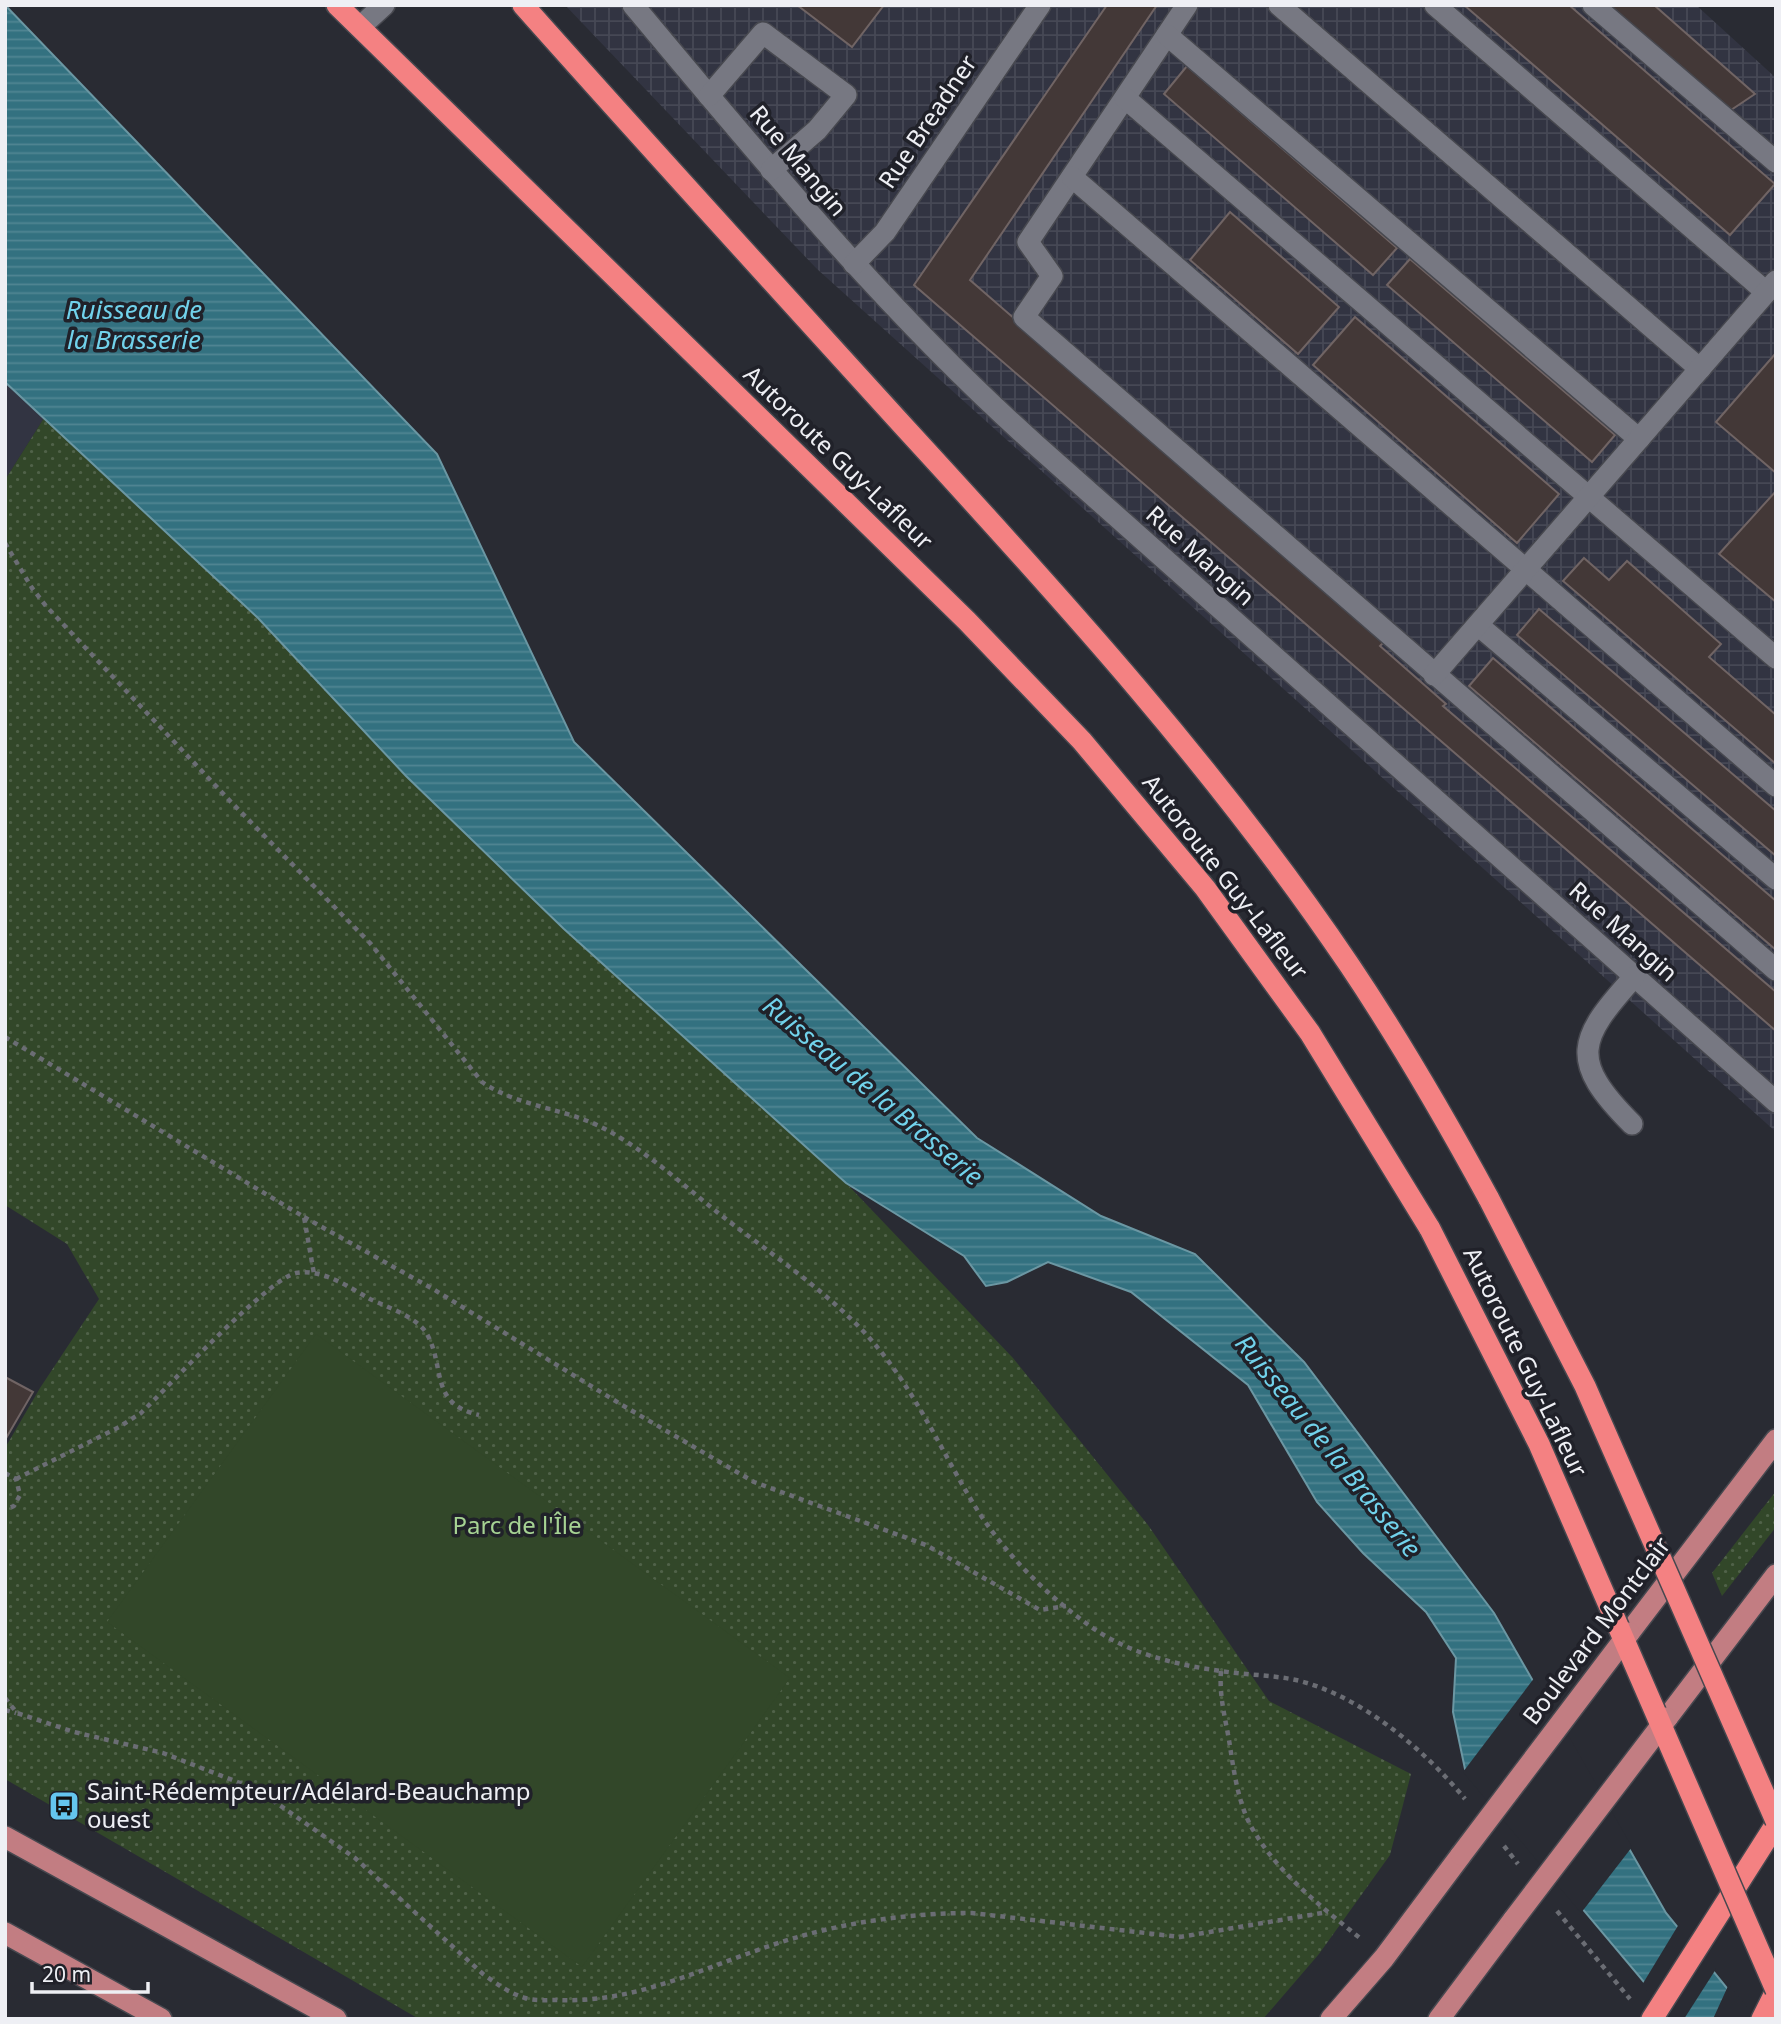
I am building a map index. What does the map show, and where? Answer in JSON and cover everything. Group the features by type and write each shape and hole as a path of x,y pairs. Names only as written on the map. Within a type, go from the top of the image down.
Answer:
{"highway":[{"name":"Autoroute Guy-Lafleur","path":"337,5 967,621 1082,741 1205,888 1310,1032 1430,1229 1539,1444 1776,1991"},
{"name":"Autoroute Guy-Lafleur","path":"523,5 1038,573 1160,714 1245,821 1350,966 1434,1100 1489,1199 1585,1387 1776,1822"},
{"path":"1652,2019 1776,1822"},
{"path":"1762,2019 1776,1991"}],"main road":[{"name":"Boulevard Montclair","path":"1331,2019 1384,1958 1776,1440"},
{"path":"1439,2019 1776,1575"},
{"path":"5,1837 336,2019"},
{"path":"5,1933 161,2019"}],"street":[{"path":"360,27 384,5"},
{"name":"Rue Mangin","path":"633,5 771,170 949,365 1776,1102"},
{"name":"Rue Breadner","path":"854,264 885,232 1040,5"},
{"path":"1187,5 1028,242 1052,276 1024,317 1776,970"},
{"path":"1279,5 1700,369"},
{"path":"1434,675 1771,287 1435,5"},
{"path":"1593,5 1776,162"},
{"path":"709,96 763,33 846,95 817,130 771,170"},
{"path":"1167,35 1639,439"},
{"path":"1125,98 1776,658"},
{"path":"1072,177 1776,786"},
{"path":"1478,625 1776,879"},
{"path":"1632,1124 1601,1087 1589,1067 1586,1053 1593,1026 1634,977"}],"path":[{"path":"5,543 32,589 46,606 231,802 370,943 482,1082 497,1092 577,1116 633,1146 816,1288 864,1332 920,1406 973,1504 997,1538 1016,1560 1066,1606 1091,1627 1142,1652 1221,1671 1272,1676 1313,1685"},
{"path":"5,1037 754,1482 926,1545 1040,1610 1066,1606"},
{"path":"304,1217 314,1274"},
{"path":"16,1479 119,1427 141,1413 266,1290 296,1273 328,1277 416,1324 428,1335 447,1398 468,1412 479,1415"},
{"path":"5,1474 16,1479 20,1489 19,1499 5,1510"},
{"path":"1221,1671 1219,1689 1244,1811 1254,1832 1269,1852 1328,1912 1384,1958"},
{"path":"5,1698 17,1713"},
{"path":"5,1710 74,1732 163,1753 258,1790 355,1858 483,1974 507,1991 528,1999 609,1999 668,1983 750,1951 800,1936 846,1925 943,1913 972,1913 1080,1928 1180,1937 1328,1912"}],"shaded area":[{"path":"565,5 1696,5 1776,78 1776,1132 817,269"},
{"path":"5,382 44,418 5,480"}],"green space":[{"name":"Parc de l'Île","path":"44,418 258,618 406,776 564,929 846,1183 1013,1358 1148,1525 1269,1701 1411,1774 1390,1855 1319,1954 1263,2019 419,2019 5,1779 5,1448 40,1388 99,1299 67,1244 5,1205 5,480"},
{"path":"316,1334 790,1678 582,1967 107,1622"},
{"path":"1776,1491 1776,1527 1722,1596 1712,1573"}],"water":[{"name":"Ruisseau de la Brasserie","path":"5,5 437,454 574,742 977,1138 1101,1216 1195,1254 1304,1362 1494,1613 1666,1913 1752,2019 1675,2019 1465,1769 1453,1712 1456,1658 1426,1612 1363,1553 1317,1502 1248,1385 1131,1292 1048,1262 1007,1282 986,1286 964,1256 846,1183 564,929 406,776 258,618 5,382"}],"pier":[{"path":"1535,1677 1632,1847 1581,1913 1463,1772"},
{"path":"1679,1924 1716,1969 1684,2019 1670,2019 1642,1985"},
{"path":"1727,1982 1756,2019 1713,2019 1728,1986"}],"building":[{"path":"797,5 884,5 852,47"},
{"path":"1107,5 1157,5 970,280 1385,641 1380,646 1446,704 1443,706 1776,992 1776,1031 914,285"},
{"path":"1464,5 1569,5 1775,184 1730,235"},
{"path":"1607,5 1654,5 1755,94 1731,110"},
{"path":"1187,66 1397,248 1373,275 1164,94"},
{"path":"1230,212 1339,307 1298,354 1190,260"},
{"path":"1410,259 1615,435 1592,462 1387,285"},
{"path":"1355,317 1559,494 1517,543 1313,365"},
{"path":"1776,353 1776,473 1716,422"},
{"path":"1776,491 1776,602 1719,554"},
{"path":"1584,558 1609,580 1627,561 1721,644 1709,657 1776,715 1776,764 1563,581"},
{"path":"1539,609 1776,811 1776,856 1517,635"},
{"path":"1493,658 1776,901 1776,950 1469,686"},
{"path":"5,1377 33,1392 5,1440"}],"place":[{"name":"Saint-Rédempteur/Adélard-Beauchamp ouest","path":"64,1806"}]}
